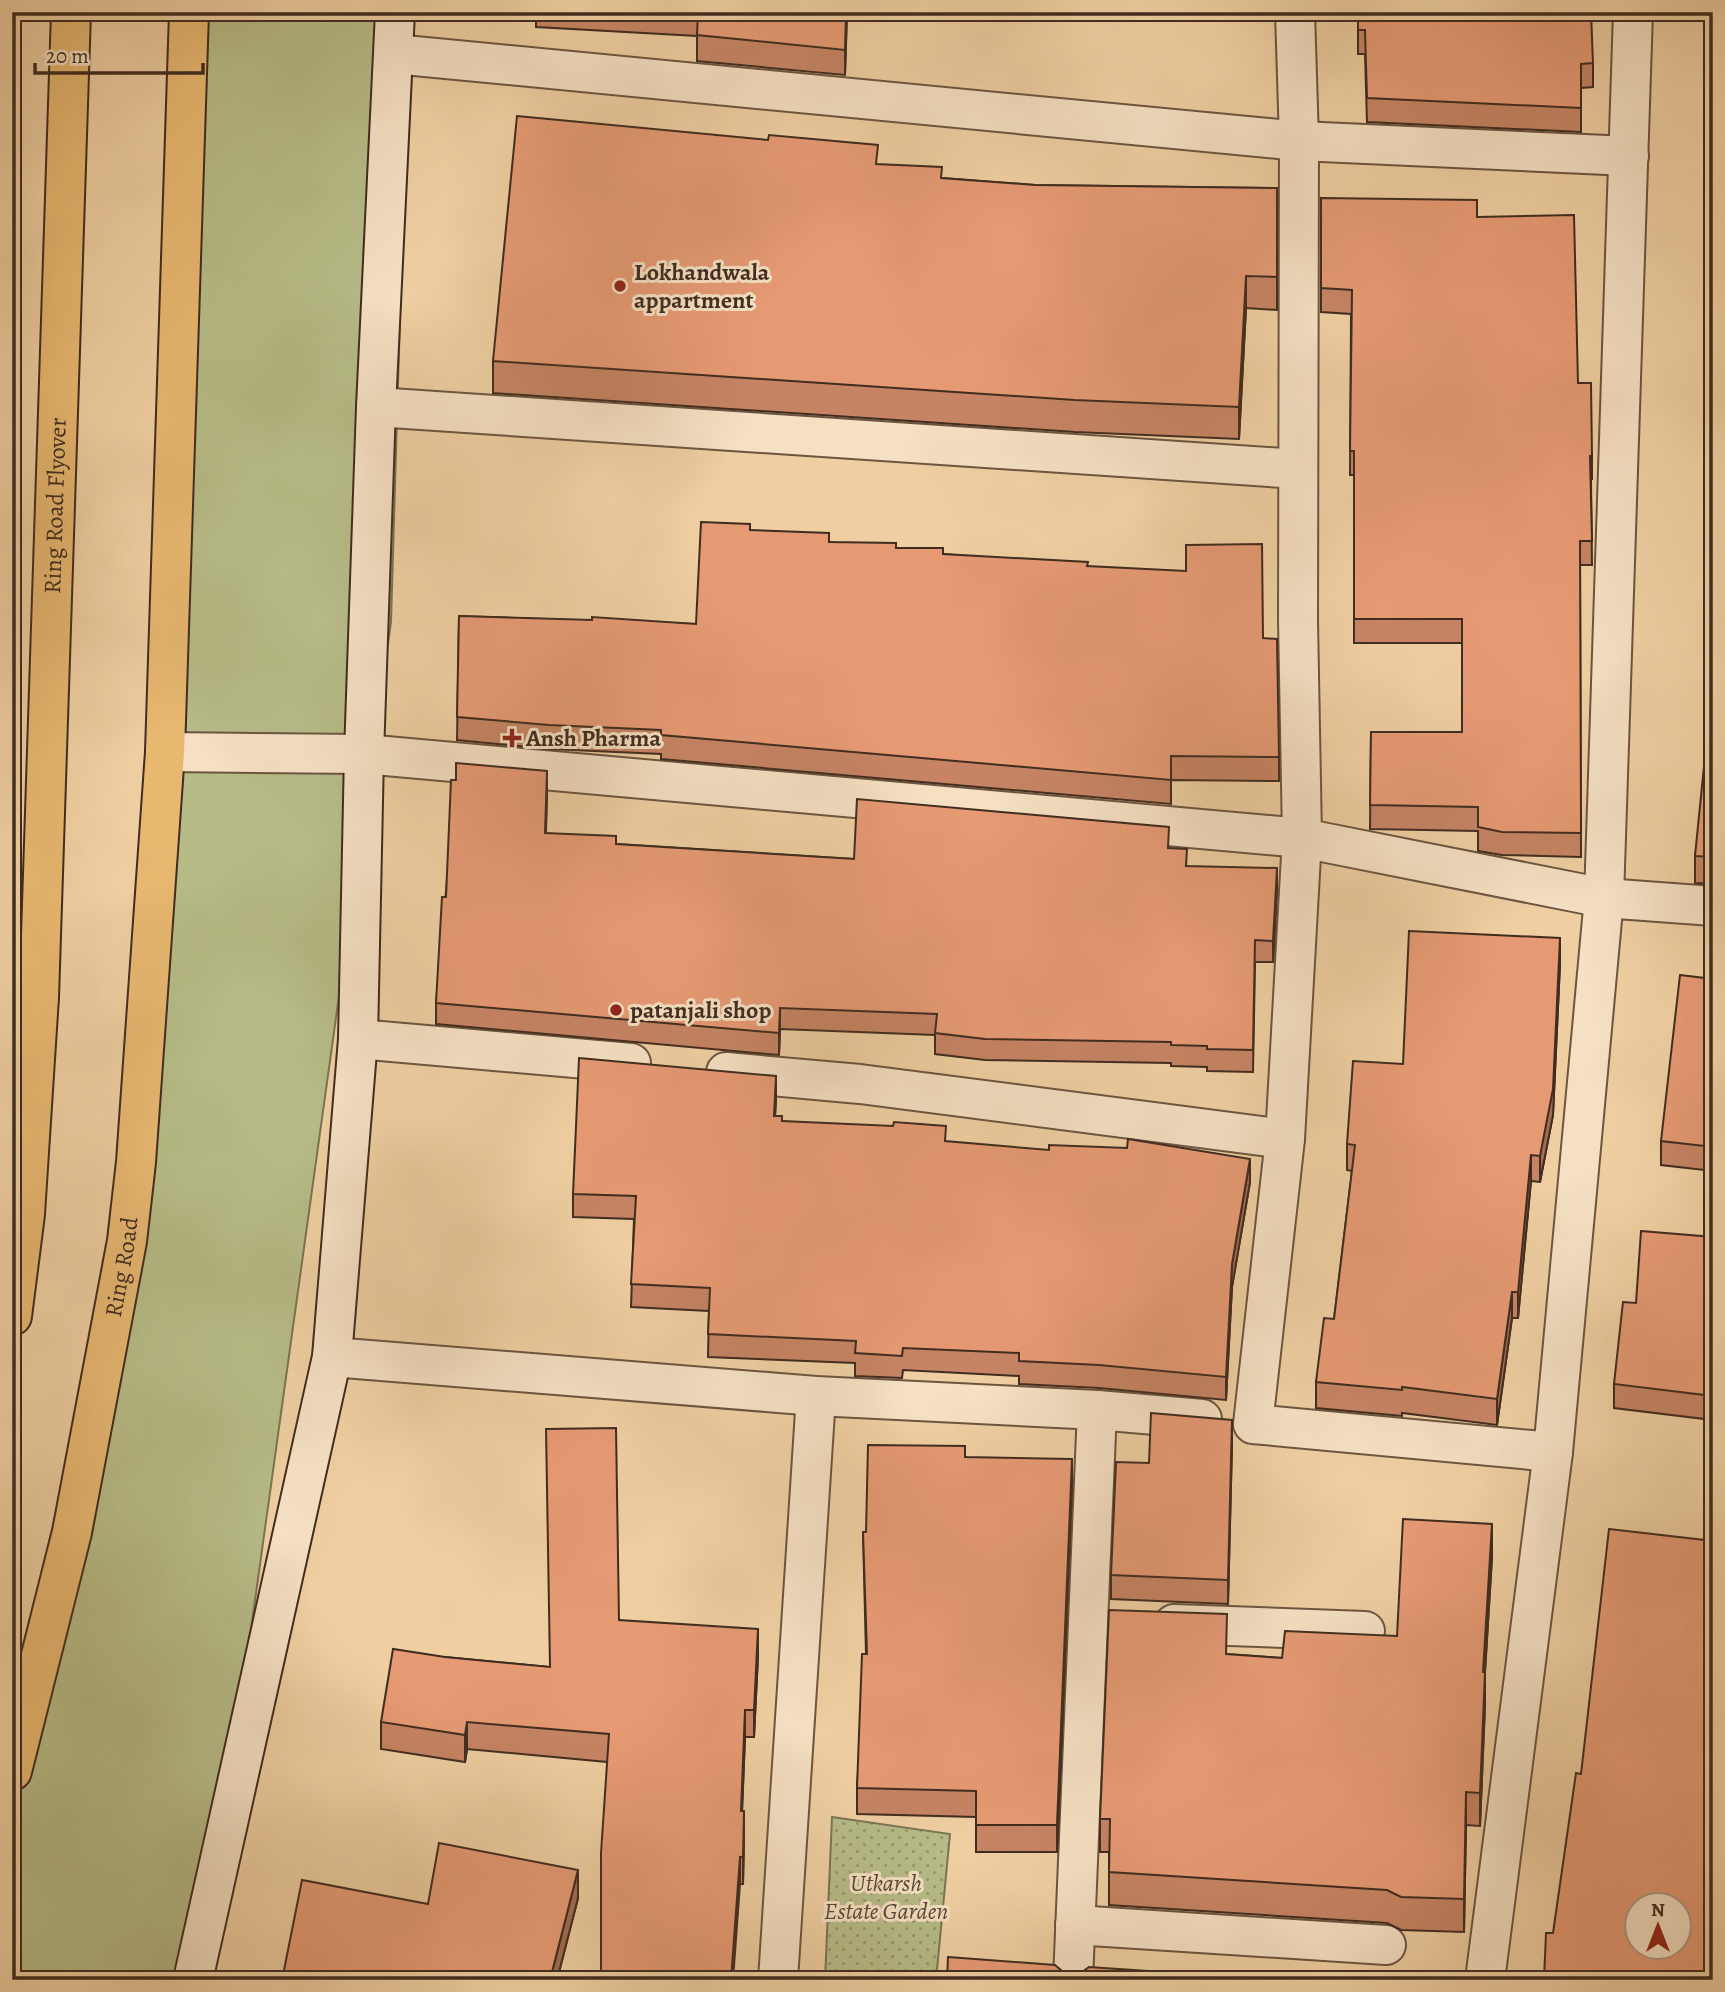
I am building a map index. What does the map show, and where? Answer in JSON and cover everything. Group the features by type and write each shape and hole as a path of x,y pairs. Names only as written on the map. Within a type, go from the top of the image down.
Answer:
{"main road":[{"name":"Ring Road Flyover","path":"26,995 71,12"},
{"path":"165,752 189,12"},
{"name":"Ring Road","path":"12,1771 72,1532 127,1241 136,1162 165,752"},
{"path":"12,1316 25,1214 26,995"}],"street":[{"path":"193,1980 332,1357 358,1039 364,754 376,407 395,12"},
{"path":"1253,1424 1285,1139 1302,838 1296,12"},
{"path":"1485,1980 1553,1452 1604,898 1633,12"},
{"path":"394,54 1299,141 1629,156"},
{"path":"376,407 1298,469"},
{"path":"165,752 364,754 1302,838 1604,898 1713,906"},
{"path":"358,1039 860,1084 1285,1139"},
{"path":"332,1357 816,1396 1097,1410 1553,1452"},
{"path":"778,1980 816,1396"},
{"path":"1073,1980 1097,1410"},
{"path":"1088,1620 1365,1631"},
{"path":"1075,1925 1386,1945"}],"green space":[{"path":"187,12 409,12 391,622 241,1701 186,1980 12,1980 12,1705 136,1162"},
{"name":"Utkarsh Estate Garden","path":"832,1817 950,1834 936,1980 825,1980"}],"building":[{"path":"698,12 846,12 845,50 697,35"},
{"path":"1358,12 1591,12 1593,63 1581,64 1581,108 1367,98 1365,30 1358,30"},
{"path":"1712,105 1713,175 1711,175"},
{"path":"517,116 768,140 769,135 878,145 876,164 942,167 941,178 1035,185 1277,188 1277,277 1246,276 1239,407 1075,400 493,361"},
{"path":"1321,198 1477,200 1477,217 1574,215 1578,383 1591,383 1592,456 1592,541 1580,541 1581,833 1502,832 1478,827 1478,807 1370,805 1371,732 1462,732 1462,619 1354,619 1354,451 1350,451 1352,290 1321,288"},
{"path":"1706,408 1713,408 1713,487 1707,487"},
{"path":"701,522 750,524 750,530 829,533 829,542 896,543 896,548 943,548 943,554 1088,562 1087,566 1186,571 1186,545 1262,544 1263,638 1277,639 1279,757 1171,756 1171,780 661,735 661,730 549,725 457,717 459,616 592,620 592,617 696,624"},
{"path":"1707,736 1713,737 1713,857 1695,856"},
{"path":"456,763 547,771 545,833 616,836 616,844 854,859 857,799 1169,827 1168,848 1187,849 1186,866 1277,868 1273,941 1255,940 1253,1050 1207,1049 1207,1046 1171,1045 1171,1042 985,1039 935,1033 937,1014 780,1008 779,1033 436,1003 442,897 446,897 451,780 456,780"},
{"path":"1409,931 1560,938 1553,1089 1540,1156 1531,1155 1518,1292 1512,1292 1497,1399 1402,1387 1402,1390 1316,1382 1324,1318 1334,1319 1355,1145 1347,1144 1353,1061 1403,1064"},
{"path":"1680,975 1713,979 1713,1147 1661,1141"},
{"path":"579,1058 776,1076 774,1116 782,1116 782,1121 893,1126 894,1122 946,1126 945,1141 1049,1150 1049,1145 1127,1148 1128,1139 1250,1159 1232,1264 1226,1377 1099,1365 1019,1361 1019,1353 903,1348 902,1356 855,1353 856,1341 708,1334 710,1288 631,1284 636,1196 573,1194"},
{"path":"1641,1231 1713,1237 1713,1396 1614,1384 1623,1302 1636,1303"},
{"path":"1151,1413 1232,1420 1228,1580 1111,1575 1116,1462 1149,1463"},
{"path":"616,1428 619,1620 758,1629 754,1710 745,1710 741,1811 744,1811 743,1857 740,1857 731,1980 601,1980 601,1853 609,1734 467,1722 465,1735 381,1722 393,1649 550,1667 546,1429"},
{"path":"868,1445 965,1446 965,1457 1072,1459 1057,1825 976,1825 976,1791 857,1788 862,1654 867,1654 863,1532 866,1532"},
{"path":"1403,1519 1492,1524 1483,1672 1480,1793 1466,1792 1464,1899 1401,1897 1387,1890 1109,1872 1110,1819 1100,1819 1109,1610 1227,1614 1226,1654 1282,1658 1285,1631 1397,1636"},
{"path":"1609,1529 1713,1541 1713,1980 1544,1980 1546,1933 1553,1933 1576,1773 1581,1774"},
{"path":"439,1843 578,1870 550,1980 432,1980 398,1973 396,1980 282,1980 302,1880 428,1904"},
{"path":"948,1957 1055,1965 1071,1974 1082,1972 1089,1967 1237,1977 1237,1980 947,1980"}],"place":[{"name":"Lokhandwala appartment","path":"620,286"},
{"name":"Ansh Pharma","path":"512,738"},
{"name":"patanjali shop","path":"616,1010"}]}
